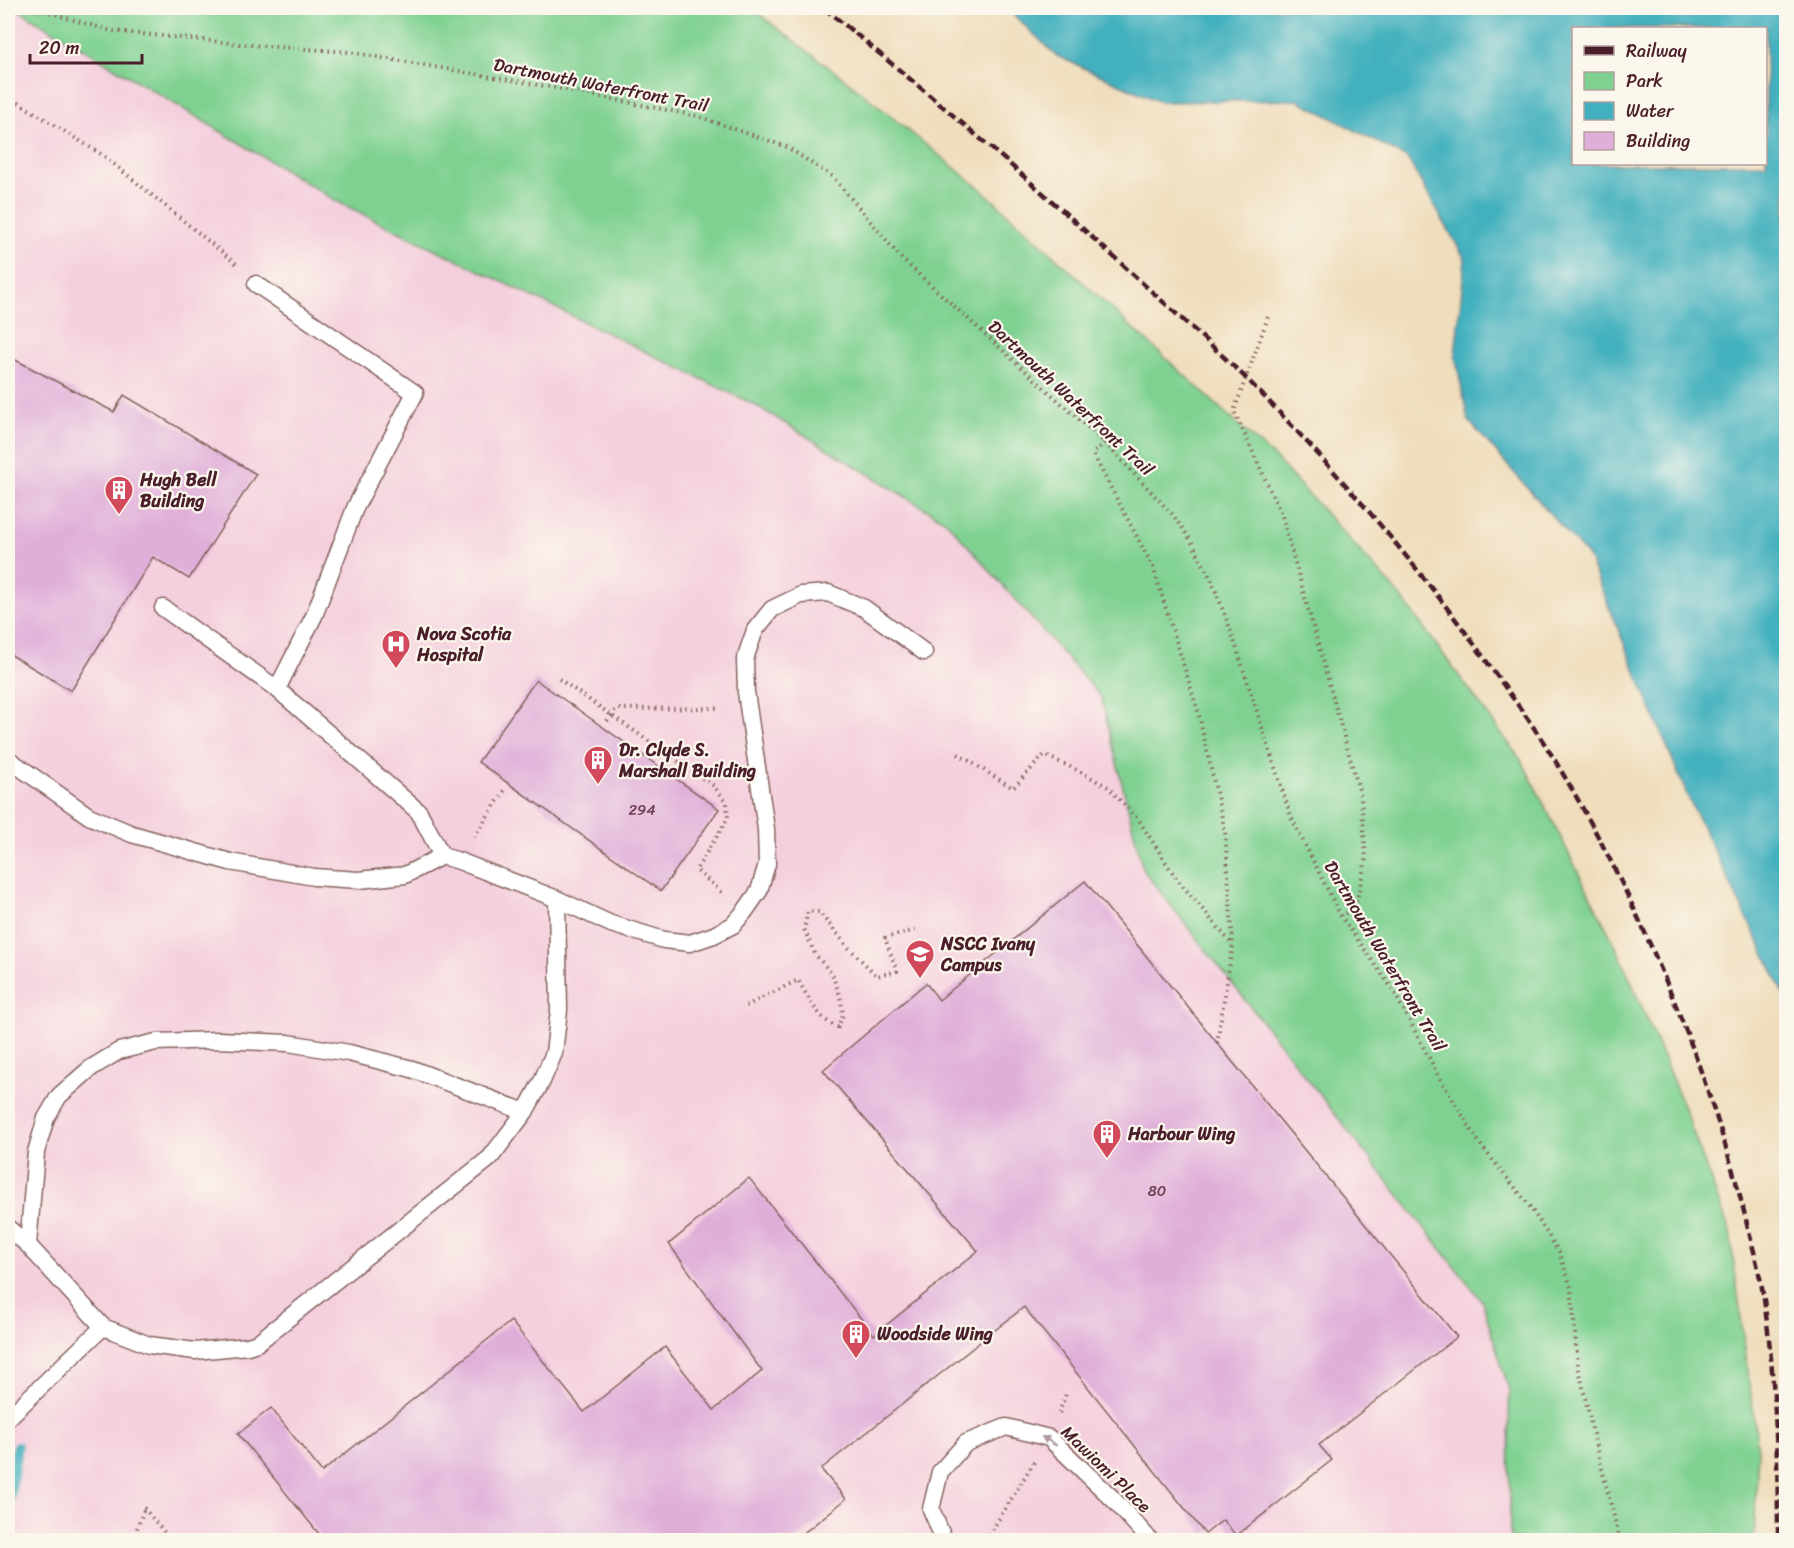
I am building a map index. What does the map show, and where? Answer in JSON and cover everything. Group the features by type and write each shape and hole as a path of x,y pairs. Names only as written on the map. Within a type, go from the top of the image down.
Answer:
{"lane":[{"path":"256,284 415,393 355,508 314,616 277,689"},
{"path":"8,759 89,816 132,834 230,862 314,877 359,879 405,875 442,856 557,899 611,924 664,940 690,943 734,925 759,891 767,864 766,829 746,692 745,659 755,630 772,609 801,594 828,593 864,608 924,652"},
{"path":"163,608 277,689 419,812 442,856"},
{"path":"8,1228 28,1245 103,1327 149,1345 195,1351 248,1346 257,1343 490,1158 525,1112 554,1053 559,1010 557,899"},
{"path":"28,1245 36,1152 45,1118 59,1096 91,1068 119,1051 156,1042 219,1040 288,1043 349,1053 412,1069 525,1112"},
{"path":"8,1418 103,1327"},
{"name":"Mawiomi Place","path":"944,1540 931,1509 940,1472 966,1443 1006,1427 1049,1438 1113,1499 1150,1540"}],"path":[{"name":"Dartmouth Waterfront Trail","path":"39,8 112,31 349,52 545,86 697,116 786,147 833,177 902,259 1104,442 1173,515 1190,539 1212,580 1232,633 1291,817 1341,916 1393,990 1442,1082 1482,1148 1529,1205 1560,1252 1571,1287 1578,1365 1620,1540"},
{"path":"8,96 104,156 252,277 256,284"},
{"path":"1268,317 1234,411 1282,516 1361,797 1366,860 1355,908 1341,916"},
{"path":"1104,442 1094,454 1153,567 1198,711 1225,831 1233,944 1217,1043"},
{"path":"559,679 714,786 727,803 728,818 696,870 745,911"},
{"path":"607,721 616,709 748,708"},
{"path":"958,754 1013,788 1044,755 1108,787 1138,819 1176,878 1233,944"},
{"path":"459,861 505,790"},
{"path":"746,1006 798,980 812,1003 829,1024 838,1027 843,1014 840,996 832,974 815,954 804,929 808,911 819,912 849,948 877,976 897,971 885,938 916,930"},
{"path":"986,1540 1049,1438 1066,1394"},
{"path":"134,1540 144,1508 171,1540"}],"shaded area":[{"name":"NSCC Ivany Campus","path":"8,8 15,8 338,202 757,406 947,522 1101,697 1143,871 1482,1301 1509,1390 1510,1540 8,1540"}],"green space":[{"path":"15,8 751,8 851,84 982,190 1279,462 1399,594 1523,763 1619,953 1681,1100 1730,1232 1758,1450 1754,1540 1510,1540 1509,1390 1482,1301 1143,870 1101,697 947,522 757,406 338,202"}],"water":[{"path":"1006,8 1786,8 1786,998 1690,802 1588,557 1468,420 1455,355 1465,259 1407,158 1298,100 1160,102 1057,56"}],"building":[{"name":"Hugh Bell Building","path":"8,356 114,412 124,395 256,474 189,579 153,557 71,691 8,653"},
{"name":"Dr. Clyde S. Marshall Building","path":"536,680 719,809 661,891 478,762"},
{"name":"Harbour Wing","path":"1085,881 1457,1337 1319,1445 1332,1460 1236,1536 1223,1520 1205,1534 1024,1307 821,1469 846,1499 795,1540 324,1540 238,1434 271,1408 322,1472 511,1321 584,1412 665,1347 714,1410 762,1371 669,1244 749,1178 874,1335 978,1251 823,1070 926,983 939,1000"}],"waterway":[{"path":"8,1509 17,1446"}],"railway":[{"path":"824,8 1022,175 1249,381 1314,449 1436,593 1551,754 1613,865 1649,942 1697,1060 1732,1167 1757,1263 1766,1315 1776,1428 1778,1540"}],"place":[{"name":"Hugh Bell Building","path":"119,516"},
{"name":"Nova Scotia Hospital","path":"396,670"},
{"name":"Dr. Clyde S. Marshall Building","path":"598,786"},
{"name":"NSCC Ivany Campus","path":"920,980"},
{"name":"Harbour Wing","path":"1107,1160"},
{"name":"Woodside Wing","path":"856,1360"}]}
